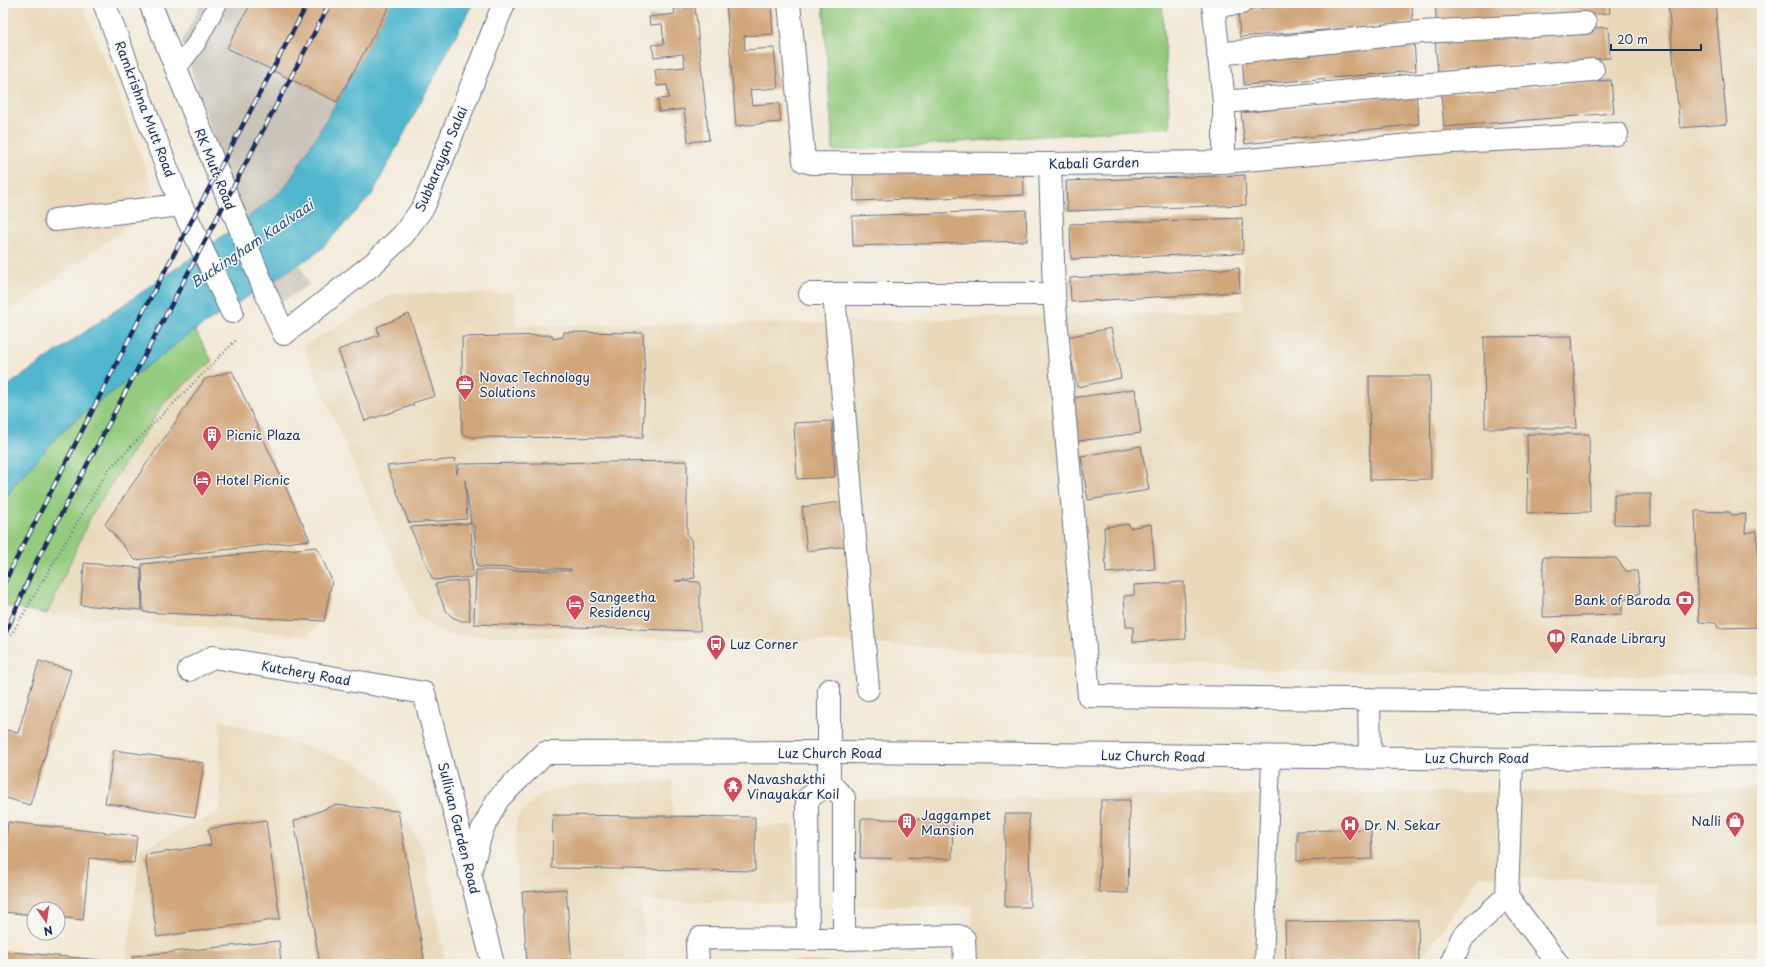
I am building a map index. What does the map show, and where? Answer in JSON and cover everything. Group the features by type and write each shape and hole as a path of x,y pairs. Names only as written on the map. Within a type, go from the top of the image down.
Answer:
{"street":[{"name":"Ramkrishna Mutt Road","path":"104,3 184,210"},
{"name":"RK Mutt Road","path":"150,3 210,156 284,334"},
{"name":"Subbarayan Salai","path":"284,334 374,263 403,235 424,206 504,3"},
{"name":"Kabali Garden","path":"789,3 804,161 1050,164 1224,162 1433,144 1617,134"},
{"path":"1224,162 1224,102 1213,5 1241,3"},
{"path":"1218,54 1421,32 1585,23"},
{"path":"1224,102 1593,70"},
{"path":"1050,164 1054,294 1089,696 1762,704"},
{"path":"55,220 184,210 232,312"},
{"path":"810,294 1054,294"},
{"path":"834,294 868,690"},
{"name":"Kutchery Road","path":"189,670 213,658 424,693"},
{"path":"830,690 829,784 844,798 844,939"},
{"name":"Sullivan Garden Road","path":"424,693 493,964"},
{"path":"1369,699 1370,758"},
{"name":"Luz Church Road","path":"470,873 482,830 498,799 545,753 830,753 1271,758 1512,758 1762,754"},
{"path":"1512,758 1507,896 1558,964"},
{"path":"808,939 807,799 829,784"},
{"path":"1450,964 1462,938 1507,896"},
{"path":"698,964 697,944 700,938 844,939 959,936 964,939 966,946 965,964"}],"lane":[{"path":"176,70 197,42 218,3"},
{"path":"1264,964 1271,758"}],"path":[{"path":"11,635 108,470 242,333"}],"shaded area":[{"path":"3,3 82,3 160,204 3,316"},
{"path":"201,3 391,3 337,102 285,188 271,199 309,285 277,305 241,223 182,42"},
{"path":"1594,3 1762,3 1762,674 1630,676 1269,670 841,642 445,635 418,616 303,346 394,293 514,293 516,325 819,323 1243,310 1242,157 1605,132"},
{"path":"212,361 326,612 308,636 47,614 91,516 165,400"},
{"path":"220,719 357,763 389,789 425,853 445,964 126,964 141,849 220,811"},
{"path":"672,780 673,826 793,825 795,903 641,901 647,964 528,964 514,855 517,818 538,795 576,785"},
{"path":"1762,789 1762,923 1656,926 1656,884 1479,876 1418,964 972,964 972,906 853,906 852,799"}],"green space":[{"path":"823,3 1162,3 1170,127 833,151"},
{"path":"195,330 212,361 165,401 91,516 47,614 3,605 3,502 22,475 43,451 66,429 116,387"}],"water":[{"name":"Buckingham Kaalvaai","path":"391,3 473,3 371,196 318,252 195,330 67,426 12,487 3,502 3,389 241,223 285,188 337,102"}],"building":[{"path":"251,3 391,3 337,102 227,48"},
{"path":"726,3 771,3 773,34 744,36 745,50 774,48 778,88 750,90 752,105 779,103 781,122 736,126"},
{"path":"1323,3 1412,3 1413,23 1240,37 1238,10"},
{"path":"1435,3 1609,3 1610,13 1437,28"},
{"path":"1668,3 1715,3 1727,124 1680,128"},
{"path":"695,7 709,140 688,142 684,109 659,112 658,99 669,98 667,85 657,86 655,70 685,67 683,54 654,57 652,45 664,44 662,24 650,25 649,17 675,14 674,9"},
{"path":"1608,27 1610,58 1438,72 1435,41"},
{"path":"1414,39 1416,71 1244,85 1242,53"},
{"path":"1611,80 1614,113 1444,127 1441,94"},
{"path":"1416,94 1419,124 1245,144 1241,113"},
{"path":"1023,166 1024,195 854,201 853,171"},
{"path":"1245,175 1246,205 1067,211 1066,181"},
{"path":"1026,210 1027,241 853,246 852,216"},
{"path":"1242,218 1243,253 1071,259 1070,224"},
{"path":"1239,268 1240,292 1071,302 1070,278"},
{"path":"409,314 435,396 412,403 414,405 365,421 338,350 379,335 377,327"},
{"path":"1111,328 1121,378 1077,387 1067,337"},
{"path":"564,332 643,333 645,383 643,438 472,437 462,434 462,337 552,335 553,339 563,337"},
{"path":"1572,336 1577,428 1485,428 1484,337"},
{"name":"Picnic Plaza","path":"232,371 310,540 135,560 105,524 205,379"},
{"path":"1369,376 1430,376 1431,479 1370,480"},
{"path":"1135,389 1141,433 1078,441 1072,398"},
{"path":"832,421 835,477 797,479 794,423"},
{"path":"1527,434 1589,434 1590,512 1528,513"},
{"path":"1141,446 1149,490 1088,500 1081,456"},
{"path":"455,459 457,474 459,464 687,461 687,535 691,540 695,578 675,581 700,582 700,631 474,624 476,570 571,571 571,569 477,567 474,526 471,523 465,480 467,519 409,523 387,466"},
{"path":"1614,494 1651,494 1651,525 1614,524"},
{"path":"841,502 847,546 807,551 802,507"},
{"path":"1695,511 1729,512 1732,515 1746,514 1745,533 1757,531 1762,627 1718,628 1716,623 1699,622"},
{"path":"471,523 473,577 433,580 410,527"},
{"path":"1129,524 1130,528 1151,524 1155,569 1106,573 1104,527"},
{"path":"317,547 332,581 324,621 143,612 142,564"},
{"path":"1543,557 1616,558 1626,571 1637,571 1640,593 1622,601 1622,615 1543,617"},
{"path":"84,563 141,568 142,610 81,605"},
{"path":"467,580 470,621 462,621 452,617 445,609 435,584"},
{"path":"1184,582 1186,639 1133,642 1133,627 1126,627 1124,596 1134,595 1134,585"},
{"path":"39,661 71,670 30,805 3,797 3,729 18,733"},
{"path":"114,750 204,763 195,817 105,803"},
{"path":"1101,800 1130,800 1128,893 1099,892"},
{"path":"335,805 398,811 425,964 320,964 294,821"},
{"path":"1005,814 1029,814 1030,907 1005,907"},
{"path":"553,815 755,817 755,871 552,868"},
{"name":"Jaggampet Mansion","path":"861,819 953,820 952,859 860,858"},
{"path":"266,820 280,919 157,937 145,855 211,845 208,829"},
{"path":"8,822 137,836 134,863 89,858 83,920 66,918 66,901 26,901 26,914 3,912 3,846 5,846"},
{"path":"1371,829 1372,859 1297,861 1297,831"},
{"path":"566,889 572,964 527,964 522,892"},
{"path":"1418,920 1419,964 1286,964 1285,922"},
{"path":"279,941 281,964 134,964 133,956"},
{"path":"3,951 102,960 101,964 3,964"},
{"path":"719,961 924,963 924,964 719,964"}],"railway":[{"path":"3,585 145,308 308,3"},
{"path":"3,639 37,560 330,3"}],"place":[{"name":"Novac Technology Solutions","path":"465,401"},
{"name":"Picnic Plaza","path":"212,452"},
{"name":"Hotel Picnic","path":"202,497"},
{"name":"Bank of Baroda","path":"1685,617"},
{"name":"Sangeetha Residency","path":"575,621"},
{"name":"Ranade Library","path":"1556,655"},
{"name":"Luz Corner","path":"716,661"},
{"name":"Navashakthi Vinayakar Koil","path":"733,803"},
{"name":"Nalli","path":"1735,838"},
{"name":"Jaggampet Mansion","path":"907,839"},
{"name":"Dr. N. Sekar","path":"1350,842"}]}
